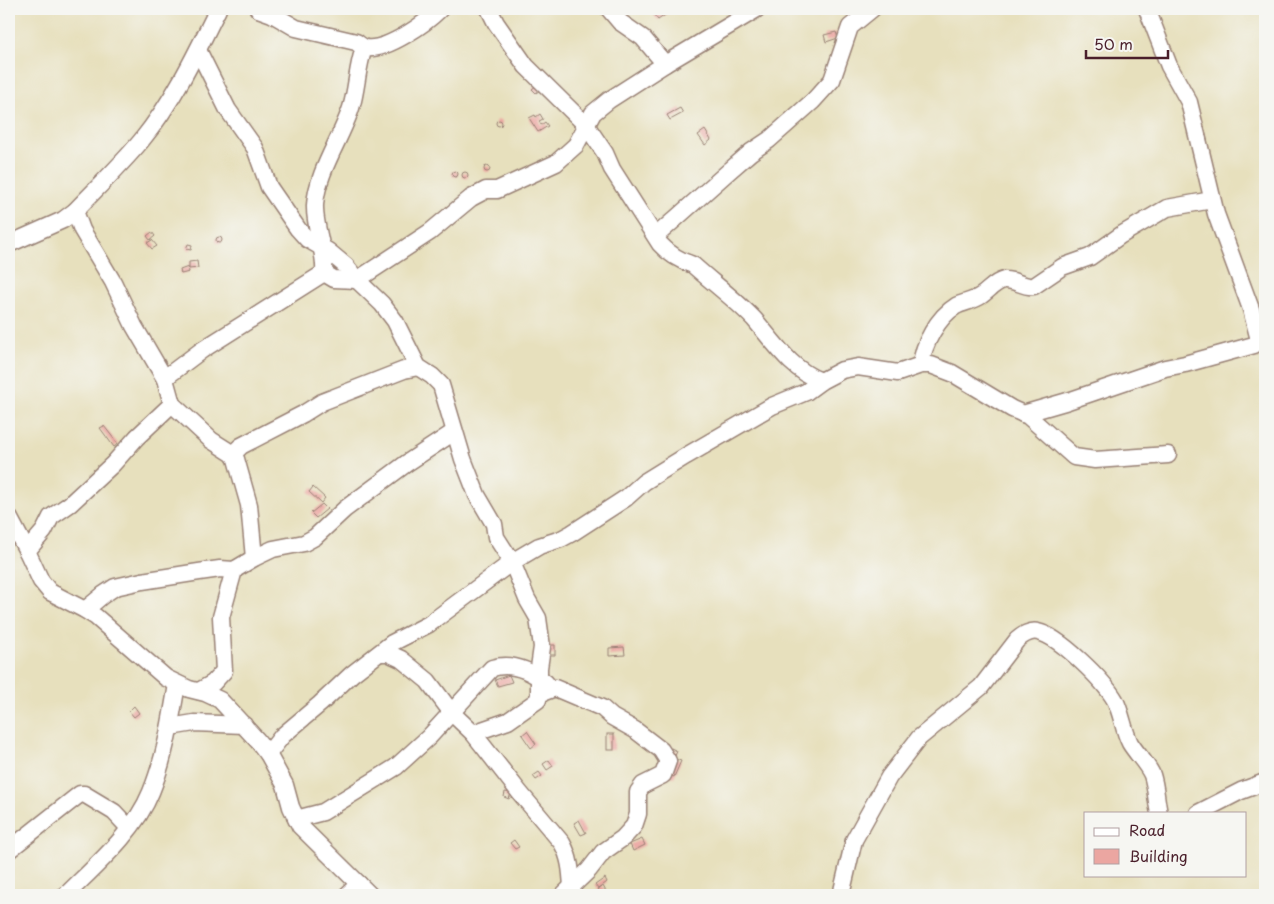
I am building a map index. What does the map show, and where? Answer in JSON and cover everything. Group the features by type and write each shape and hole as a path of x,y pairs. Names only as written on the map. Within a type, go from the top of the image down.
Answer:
{"street":[{"path":"9,244 64,220 75,211 141,141 162,112 198,50 218,9"},
{"path":"258,9 272,14 296,28 356,42 364,48 375,48 385,45 411,32 429,20 440,9"},
{"path":"489,9 496,23 526,66 586,126 605,153 612,170 666,250 683,262 693,265 753,318 794,366 809,377 821,381"},
{"path":"609,9 620,22 643,38 665,64"},
{"path":"324,274 334,279 357,280 430,232 471,198 486,190 497,190 556,163 576,145 593,113 609,100 757,9"},
{"path":"656,236 813,100 832,80 850,28 872,9"},
{"path":"1023,414 1165,368 1185,364 1257,342 1259,339 1251,310 1212,200 1204,158 1189,102 1170,66 1147,9"},
{"path":"324,274 325,262 315,206 326,164 345,126 352,106 359,60 364,48"},
{"path":"198,50 228,110 255,148 269,187 298,229 306,239 328,251 346,266 389,313 418,367 432,376 440,385 463,459 477,495 494,524 496,537 512,562 527,599 538,618 542,642 538,700 508,721 474,733"},
{"path":"921,365 922,355 932,332 948,314 959,305 978,297 999,282 1012,281 1030,287 1034,286 1062,267 1090,258 1121,235 1167,208 1212,200"},
{"path":"75,211 82,230 113,282 134,326 164,379 172,404 211,440 233,454 239,465 245,489 254,558"},
{"path":"164,379 202,350 324,274"},
{"path":"268,754 282,736 352,674 402,638 429,624 512,562 539,546 561,539 572,533 626,498 644,482 772,406 806,392 831,375 852,367 898,373 921,365 931,365 952,372 1012,410 1028,416 1074,457 1095,460 1168,455"},
{"path":"233,454 241,446 322,402 404,370 418,367"},
{"path":"27,551 44,531 51,518 70,504 114,464 137,437 172,404"},
{"path":"85,610 109,591 128,583 220,569 234,570 273,549 304,543 315,537 346,510 407,463 454,432"},
{"path":"438,443 450,454 463,459"},
{"path":"9,517 40,581 50,592 85,610 104,624 152,667 177,684 216,697 244,725 268,754 285,785 296,819 304,830 365,890"},
{"path":"199,691 213,683 224,671 221,617 234,570"},
{"path":"840,895 854,840 889,777 915,741 981,687 1017,640 1024,634 1039,632 1067,650 1101,681 1119,710 1126,736 1152,776 1159,812"},
{"path":"380,653 388,653 401,659 428,681 452,713 474,733 520,793 562,843 570,861 567,891"},
{"path":"296,819 323,812 396,767 429,737 492,668 503,665 513,666 539,677 555,688 602,708 612,717 635,730 661,750 668,761 662,775 643,785 638,792 638,814 634,826 623,838 602,852 589,870 567,891"},
{"path":"66,895 120,840 151,793 170,727 177,684"},
{"path":"539,694 555,688"},
{"path":"170,727 194,722 244,725"},
{"path":"258,740 282,736"},
{"path":"1200,812 1241,791 1265,782"},
{"path":"9,850 80,794 84,794 114,812 129,828"},
{"path":"321,847 319,828 323,812"},
{"path":"347,895 365,890"}],"building":[{"path":"649,9 669,9 671,11 658,20"},
{"path":"836,32 838,38 826,42 824,35"},
{"path":"541,82 544,87 536,93 532,89"},
{"path":"680,108 683,113 670,120 667,115"},
{"path":"540,114 543,119 539,121 541,125 545,122 548,126 538,132 529,118"},
{"path":"499,120 502,123 499,126 496,123"},
{"path":"705,130 711,140 705,145 698,135"},
{"path":"487,166 490,169 487,172 484,169"},
{"path":"455,171 458,174 455,177 452,174"},
{"path":"465,172 468,175 465,178 462,175"},
{"path":"152,232 155,236 150,240 147,236"},
{"path":"219,237 222,240 219,243 216,240"},
{"path":"152,240 157,246 152,249 147,243"},
{"path":"188,244 192,245 191,250 186,249"},
{"path":"197,261 198,268 189,269 189,262"},
{"path":"188,267 189,272 181,274 180,270"},
{"path":"104,426 118,444 114,447 100,428"},
{"path":"313,487 325,498 321,503 309,492"},
{"path":"322,504 327,509 316,518 311,513"},
{"path":"550,645 555,645 555,655 549,655"},
{"path":"624,647 625,655 609,656 609,648"},
{"path":"509,675 512,682 498,686 495,680"},
{"path":"134,706 139,713 134,717 129,711"},
{"path":"527,731 536,744 531,748 522,735"},
{"path":"607,734 614,734 614,750 607,750"},
{"path":"671,748 677,751 675,756 669,754"},
{"path":"673,758 681,761 674,777 667,774"},
{"path":"549,760 553,766 547,770 543,764"},
{"path":"539,772 542,776 536,780 533,776"},
{"path":"505,792 511,793 509,799 504,797"},
{"path":"579,820 586,833 581,835 574,823"},
{"path":"642,839 645,845 633,851 630,844"},
{"path":"514,840 519,847 515,849 510,843"},
{"path":"605,878 607,882 598,889 595,885"},
{"path":"603,886 608,895 601,895 598,889"}]}
